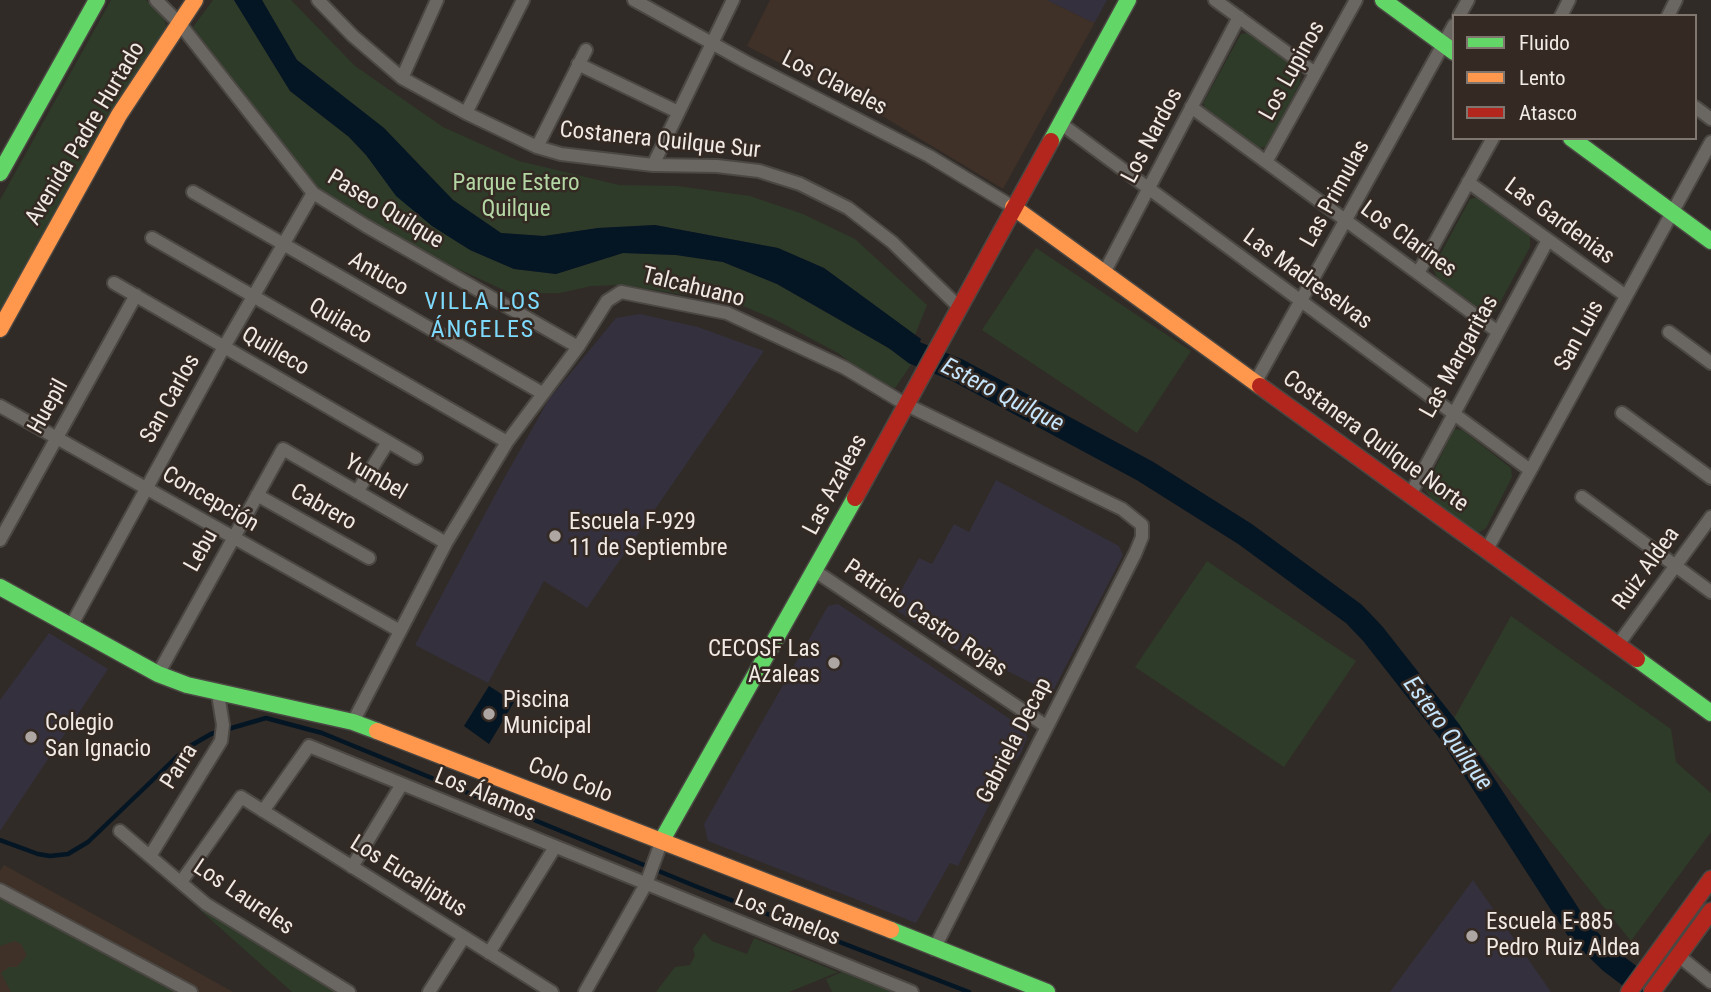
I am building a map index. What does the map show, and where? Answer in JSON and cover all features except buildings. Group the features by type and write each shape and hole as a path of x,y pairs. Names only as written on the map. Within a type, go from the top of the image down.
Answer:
{"main road":[{"path":"0,173 97,0"},
{"name":"Avenida Padre Hurtado","path":"0,330 119,115 195,0"},
{"name":"Las Azaleas","path":"662,840 815,571 1128,0"},
{"path":"1383,0 1448,48"},
{"path":"1574,140 1711,241"},
{"name":"Costanera Quilque Norte","path":"1013,207 1711,713"},
{"name":"Colo Colo","path":"0,587 158,674 218,694 353,722 1047,992"},
{"path":"1629,992 1711,879"},
{"path":"1656,987 1711,911"}],"street":[{"name":"Paseo Quilque","path":"156,0 180,24 313,194 578,347"},
{"path":"402,78 437,0"},
{"path":"466,113 523,0"},
{"name":"Los Claveles","path":"634,0 746,62 929,156 1013,207"},
{"path":"653,165 733,0"},
{"path":"1215,0 1315,73"},
{"name":"Los Lupinos","path":"1266,162 1356,0"},
{"name":"Costanera Quilque Sur","path":"321,2 353,36 402,78 537,147 561,154 653,165 717,166 759,171 800,184 848,208 892,242 958,307"},
{"name":"Los Nardos","path":"1104,273 1239,17"},
{"name":"Las Primulas","path":"1255,383 1346,220 1448,48"},
{"path":"537,147 586,50"},
{"path":"578,64 678,112"},
{"name":"Los Clarines","path":"1191,107 1498,331"},
{"name":"Las Madreselvas","path":"1060,123 1530,470"},
{"path":"1418,273 1492,140"},
{"name":"San Luis","path":"1486,551 1711,142"},
{"name":"Las Gardenias","path":"1468,182 1626,296"},
{"name":"Antuco","path":"193,192 542,393"},
{"name":"San Carlos","path":"71,626 224,347 313,194"},
{"name":"Quilaco","path":"152,238 507,442"},
{"name":"Las Margaritas","path":"1410,495 1548,240"},
{"name":"Quilleco","path":"114,283 416,458"},
{"name":"Talcahuano","path":"353,722 446,543 507,442 578,347 607,301 621,292 727,313 845,368 905,404 1122,509 1142,525 1142,537 1135,554"},
{"name":"Huepil","path":"0,540 136,295"},
{"path":"1669,332 1711,363"},
{"name":"Concepción","path":"0,406 400,631"},
{"path":"1622,413 1711,478"},
{"path":"357,492 388,442"},
{"name":"Yumbel","path":"283,449 446,543"},
{"name":"Lebu","path":"158,674 283,449"},
{"name":"Cabrero","path":"257,495 369,558"},
{"path":"1582,497 1711,592"},
{"name":"Ruiz Aldea","path":"1617,646 1711,517"},
{"name":"Gabriela Decap","path":"934,949 1135,554"},
{"name":"Patricio Castro Rojas","path":"815,571 1046,726"},
{"name":"Parra","path":"150,856 217,748 223,730 218,694"},
{"name":"Los Álamos","path":"263,811 309,747 555,847 648,881"},
{"path":"352,867 402,784"},
{"name":"Los Eucaliptus","path":"181,882 241,797 552,992"},
{"name":"Los Laureles","path":"120,831 206,904 349,992"},
{"name":"Las Azaleas","path":"585,992 648,881 662,840"},
{"path":"489,953 555,847"},
{"name":"Los Canelos","path":"648,881 912,992"},
{"path":"0,890 191,992"},
{"path":"429,992 464,937"},
{"path":"1679,956 1711,982"}],"shaded area":[{"path":"770,0 1047,0 1095,22 1003,189 884,117 747,46"},
{"path":"1047,0 1107,0 1095,22 1092,22"},
{"name":"Escuela F-929 11 de Septiembre","path":"640,314 698,327 764,351 587,608 544,581 488,683 415,645 549,399 616,318"},
{"path":"996,480 1119,546 1123,555 1052,693 1003,669 997,677 892,607 919,558 932,564 954,524 969,532"},
{"path":"838,604 1025,729 1027,738 1021,753 1006,772 958,866 950,863 916,923 708,841 704,824 828,606"},
{"name":"Colegio San Ignacio","path":"49,633 108,669 0,831 0,700"},
{"path":"4,865 233,992 0,992 0,871"},
{"name":"Escuela E-885 Pedro Ruiz Aldea","path":"1473,880 1551,992 1390,992"}],"green space":[{"path":"111,0 146,0 164,18 167,30 0,315 0,200"},
{"name":"Parque Estero Quilque","path":"213,0 234,0 290,91 349,137 432,226 470,250 514,269 556,274 623,253 676,255 723,262 777,284 913,362 895,388 868,376 838,353 776,320 736,303 623,285 591,286 560,293 510,293 439,260 362,218 319,190 193,27"},
{"name":"Parque Estero Quilque","path":"262,0 291,0 355,66 443,127 519,161 619,185 677,186 750,196 803,214 855,239 927,305 915,335 824,268 778,248 655,225 598,228 544,236 501,233 453,200 384,128 297,60"},
{"path":"1249,33 1301,71 1300,83 1266,147 1256,148 1208,113 1203,103 1241,34"},
{"path":"1479,197 1530,236 1530,247 1495,312 1485,312 1437,278 1433,268 1470,199"},
{"path":"1036,248 1191,351 1137,433 982,330"},
{"path":"1454,429 1462,430 1511,468 1512,477 1486,528 1478,533 1433,502 1425,489"},
{"path":"1207,561 1356,661 1284,767 1135,667"},
{"path":"1511,616 1671,729 1676,762 1711,793 1711,832 1631,941 1453,720"},
{"path":"0,896 178,992 11,992 1,973 9,967 17,967 27,955 21,944 15,941 0,946"},
{"path":"206,904 349,992 292,992 200,910"},
{"path":"704,933 712,941 747,954 754,938 838,972 789,992 656,992 675,967 690,965 695,955 693,949"},
{"path":"842,972 892,992 832,992 826,979"}],"water":[{"path":"234,0 262,0 297,60 384,128 453,200 501,233 544,236 598,228 655,225 778,248 824,268 921,339 913,362 777,284 723,262 676,255 623,253 556,274 514,269 470,250 432,226 396,196 349,137 290,91"},
{"name":"Piscina Municipal","path":"489,686 514,702 489,744 464,726"}],"waterway":[{"name":"Estero Quilque","path":"890,334 915,353 957,370 1145,471 1245,534 1354,614 1373,634 1450,732 1579,931 1610,961 1651,992"},
{"path":"0,840 38,854 68,854 88,842 185,749 211,734 266,718 322,733 700,888 969,992"}],"traffic: fast":[{"path":"0,173 97,0"},
{"path":"1051,141 1128,0"},
{"path":"1383,0 1452,51"},
{"path":"1574,140 1711,241"},
{"path":"662,840 855,498"},
{"path":"0,587 158,674 187,685 353,722 377,731"},
{"path":"1637,659 1711,713"},
{"path":"891,930 1047,992"}],"traffic: slow":[{"path":"0,329 119,115 195,0"},
{"path":"1013,207 1260,386"},
{"path":"377,731 891,930"}],"traffic: jam":[{"path":"855,498 1051,141"},
{"path":"1260,386 1637,659"},
{"path":"1629,992 1711,879"},
{"path":"1652,992 1711,911"}],"place":[{"name":"Escuela F-929 11 de Septiembre","path":"555,536"},
{"name":"CECOSF Las Azaleas","path":"834,663"},
{"name":"Piscina Municipal","path":"489,714"},
{"name":"Colegio San Ignacio","path":"31,737"},
{"name":"Escuela E-885 Pedro Ruiz Aldea","path":"1472,936"}],"district":[{"name":"VILLA LOS ÁNGELES","path":"483,317"}]}
